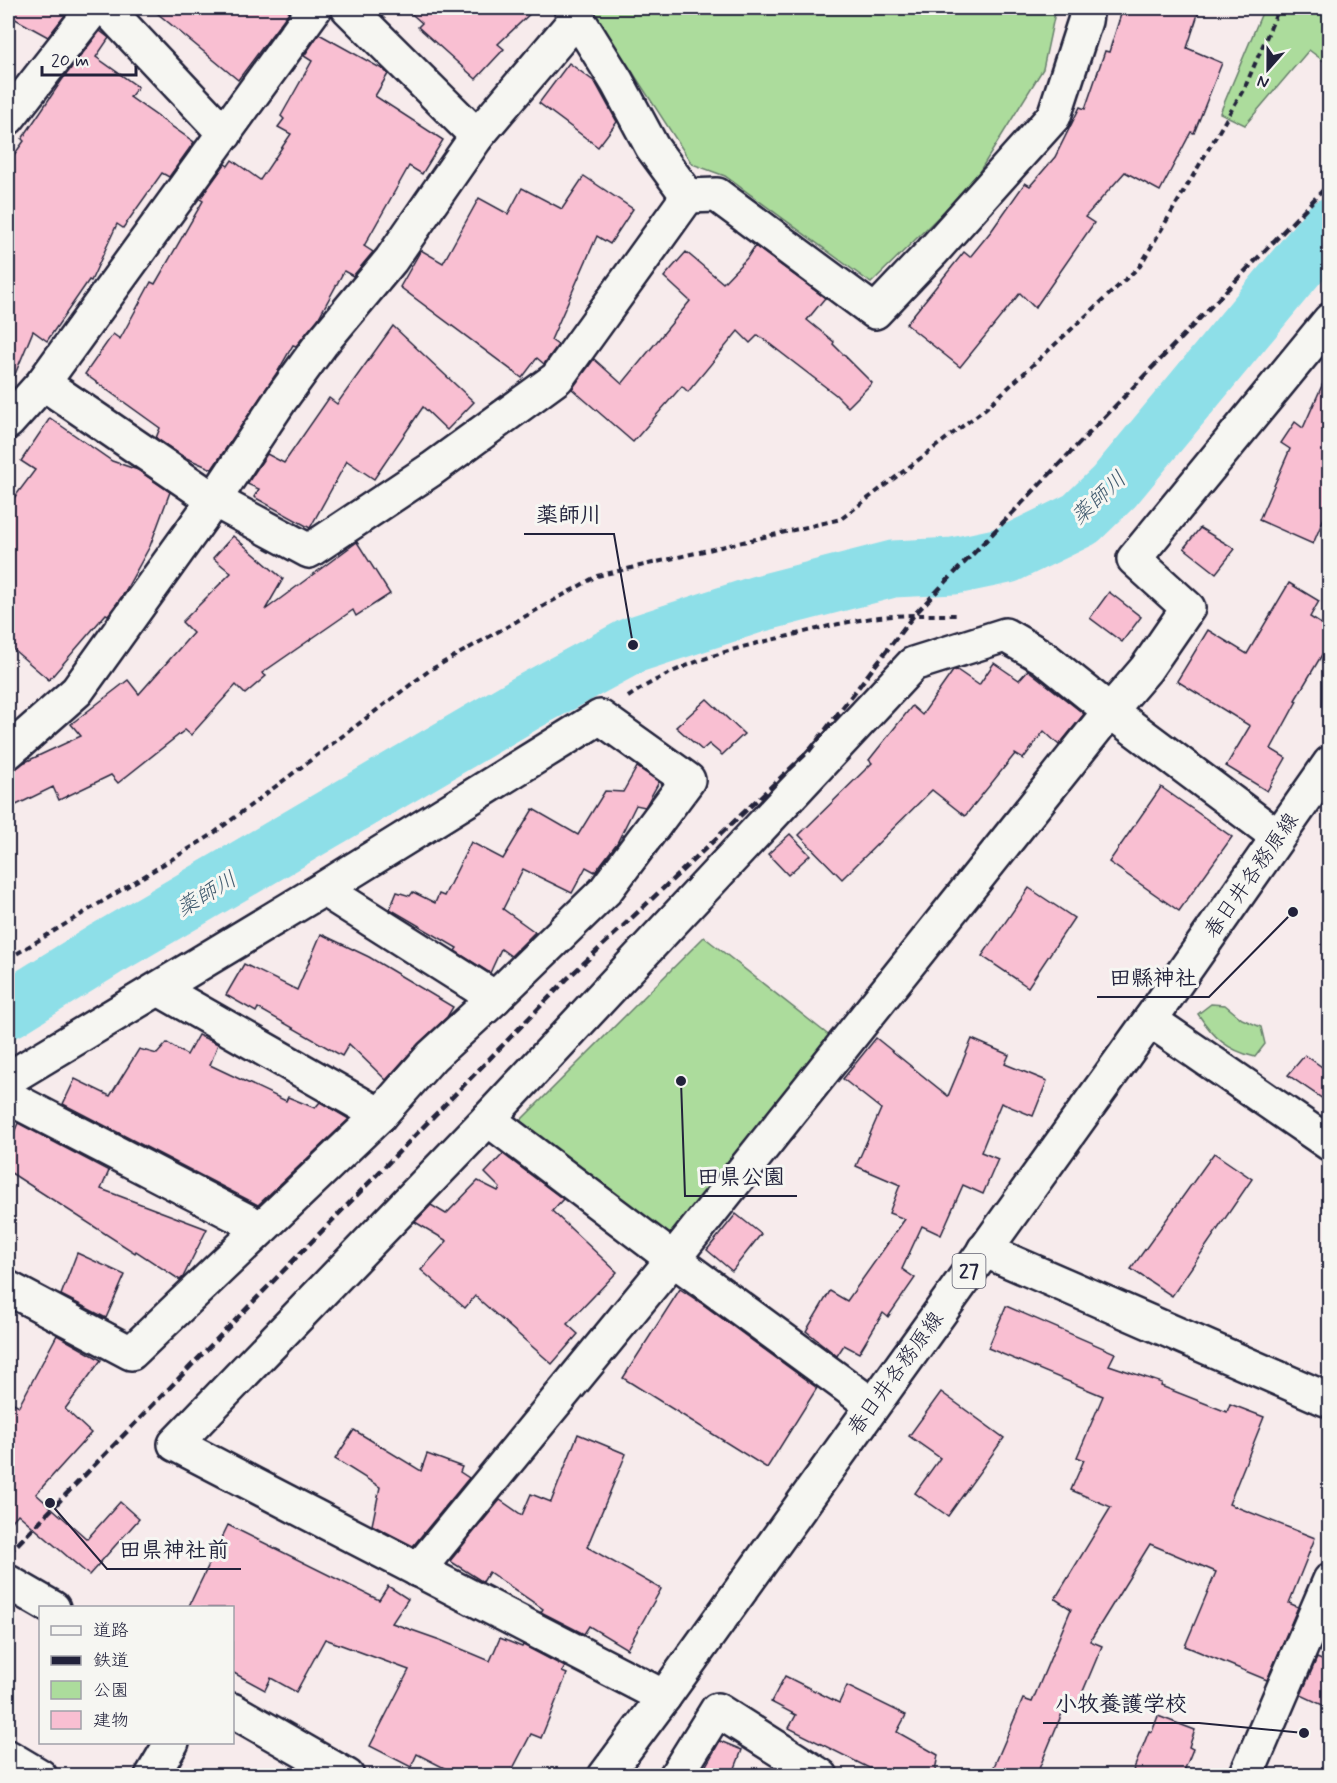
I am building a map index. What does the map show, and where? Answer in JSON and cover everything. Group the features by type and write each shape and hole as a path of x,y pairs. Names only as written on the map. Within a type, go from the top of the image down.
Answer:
{"street":[{"path":"8,118 94,8"},
{"path":"106,8 225,134"},
{"path":"8,422 43,383 315,8"},
{"path":"348,8 477,136"},
{"path":"688,196 717,195 875,312 932,252 1053,116 1088,8"},
{"path":"8,752 77,691 214,500 280,399 321,344 391,260 477,136 574,12 652,147 688,196"},
{"path":"43,383 214,500 309,551 432,469 557,378 688,196"},
{"path":"418,1570 673,1259 1110,711 1146,669 1188,608 1134,559 1329,320"},
{"path":"664,1697 175,1444 488,1119 913,664 1005,635 1044,657 1110,711 1277,836"},
{"path":"8,1079 323,889 600,717 688,780 606,891 432,1056 380,1115 132,1353 8,1288"},
{"name":"春日井各務原線","path":"605,1776 1150,1020 1329,763"},
{"path":"323,889 495,998"},
{"path":"159,989 380,1115"},
{"path":"1150,1020 1329,1144"},
{"path":"8,1097 261,1228"},
{"path":"488,1119 872,1405"},
{"path":"984,1250 1329,1399"},
{"path":"1246,1776 1329,1580"},
{"path":"8,1582 50,1606"},
{"path":"676,1776 717,1710 821,1776"},
{"path":"234,1711 347,1776"},
{"path":"152,1776 171,1744"},
{"path":"8,1757 40,1776"}],"path":[{"path":"8,959 210,836 430,670 597,576 841,519 985,409 1140,266 1245,87 1279,8"},
{"path":"600,717 650,682 697,660 763,641 862,619 914,615 960,615"}],"green space":[{"path":"591,8 1056,8 1043,69 971,185 871,283 725,176 692,164"},
{"path":"1264,8 1329,8 1329,65 1309,50 1245,125 1220,113"},
{"path":"704,937 836,1041 672,1240 519,1122"},
{"path":"1211,1004 1225,1005 1242,1019 1261,1027 1265,1044 1255,1057 1229,1047 1210,1030 1198,1014"}],"building":[{"path":"8,8 66,8 69,10 48,37 8,15"},
{"path":"151,8 292,8 238,80"},
{"path":"405,8 536,8 498,44 504,49 476,79 418,27 422,23"},
{"path":"1123,8 1200,8 1187,48 1222,63 1194,133 1191,132 1160,191 1125,172 1085,217 1094,223 1035,308 1020,293 960,367 906,324 964,252 970,257 1025,183 1030,186 1055,157 1080,107 1085,109 1105,51 1109,52"},
{"path":"100,31 109,38 96,57 138,87 130,97 194,142 169,177 162,173 123,228 117,224 91,281 89,280 47,341 33,331 8,391 8,163 62,80"},
{"path":"319,34 384,70 388,74 375,96 443,140 422,174 409,166 364,246 373,252 353,276 344,271 318,319 296,346 293,345 212,469 184,457 156,438 160,428 85,374 113,334 120,339 151,282 155,284 203,201 200,199 225,164 228,166 232,160 260,180 291,134 278,127 284,119 281,116 312,61 304,56"},
{"path":"569,63 595,82 617,122 598,147 539,103"},
{"path":"584,176 633,209 610,244 597,236 551,340 558,345 544,364 537,358 522,378 400,287 421,250 443,263 479,198 508,214 522,188 562,209"},
{"path":"755,246 825,298 807,320 834,342 833,344 872,383 848,407 836,395 758,335 750,343 738,331 688,392 682,386 633,442 572,389 594,359 622,384 690,301 664,277 686,252 723,283"},
{"path":"393,326 474,402 447,430 423,407 374,479 347,461 310,528 254,497 259,489 247,484 267,454 284,463 329,398 337,404"},
{"path":"1329,370 1329,506 1313,544 1259,520 1290,449 1281,443 1295,422 1303,428"},
{"path":"50,418 112,461 138,470 170,492 150,546 123,595 108,615 106,614 49,680 8,645 8,506 35,470 21,461"},
{"path":"1200,528 1235,549 1216,573 1184,548"},
{"path":"233,536 283,579 265,610 357,542 390,594 356,616 353,610 262,673 266,676 245,694 236,685 191,735 185,730 118,783 111,775 59,800 53,787 8,809 8,775 23,763 81,736 71,724 128,680 139,694 193,633 182,622 231,573 213,558"},
{"path":"1289,583 1319,601 1310,617 1329,629 1329,643 1295,700 1297,701 1271,749 1286,758 1267,791 1226,766 1250,726 1177,681 1208,630 1247,654"},
{"path":"1109,592 1141,617 1122,642 1090,618"},
{"path":"994,663 1019,680 1028,670 1084,714 1059,745 1044,731 1023,759 1015,754 965,816 932,790 842,879 799,835 872,763 869,760 912,706 922,715 953,671 957,670 979,685"},
{"path":"707,699 744,734 722,755 709,744 702,750 676,727"},
{"path":"637,767 659,782 645,807 636,805 617,843 595,872 586,867 572,893 523,869 503,909 535,932 511,956 501,949 490,973 455,951 457,948 390,909 397,892 410,896 413,892 435,903 439,894 444,896 471,842 503,859 533,809 578,835 605,791 623,792"},
{"path":"1161,787 1232,837 1179,911 1109,862"},
{"path":"790,834 810,855 788,875 768,854"},
{"path":"1029,888 1074,918 1028,987 982,956"},
{"path":"321,934 369,957 453,1007 447,1017 418,1044 386,1080 349,1044 342,1056 258,1008 256,1012 226,995 244,964 297,990"},
{"path":"198,1035 218,1044 210,1065 286,1101 288,1097 315,1108 320,1102 349,1119 258,1205 63,1104 75,1079 110,1096 139,1049 157,1054 167,1043 187,1055"},
{"path":"876,1038 948,1096 972,1039 1009,1055 1005,1064 1047,1081 1033,1116 1001,1103 981,1152 998,1159 983,1194 963,1185 941,1235 922,1226 902,1269 915,1278 888,1317 883,1313 859,1353 844,1345 837,1356 806,1331 830,1291 847,1301 905,1219 889,1213 900,1185 856,1166 881,1109 843,1079"},
{"path":"1305,1055 1329,1072 1329,1103 1288,1075"},
{"path":"18,1123 109,1171 101,1189 207,1229 183,1277 180,1280 136,1251 135,1253 8,1171 8,1147"},
{"path":"1214,1153 1252,1179 1172,1296 1131,1269"},
{"path":"503,1154 563,1199 552,1211 617,1272 567,1324 578,1334 552,1364 475,1296 465,1308 421,1270 447,1241 415,1222 431,1205 446,1214 478,1181 498,1191 500,1188 485,1173"},
{"path":"736,1214 761,1234 732,1271 707,1250"},
{"path":"77,1253 125,1275 106,1318 61,1295"},
{"path":"680,1289 817,1388 767,1468 623,1378"},
{"path":"1006,1306 1115,1353 1109,1365 1162,1383 1161,1386 1227,1412 1230,1404 1264,1417 1229,1504 1315,1538 1289,1603 1298,1607 1267,1680 1185,1646 1216,1572 1150,1544 1090,1641 1102,1646 1078,1703 1068,1699 1036,1776 990,1776 1023,1699 1032,1702 1071,1609 1055,1599 1111,1507 1071,1490 1084,1460 1077,1457 1103,1396 988,1348"},
{"path":"57,1335 101,1360 65,1409 91,1433 36,1494 87,1539 120,1502 139,1519 89,1575 18,1514 8,1526 8,1400 19,1406"},
{"path":"941,1392 1004,1438 948,1516 915,1493 940,1458 909,1436"},
{"path":"354,1430 421,1471 427,1454 462,1467 460,1472 469,1478 413,1546 372,1525 380,1487 335,1459"},
{"path":"578,1434 626,1454 587,1547 661,1589 627,1649 589,1626 584,1634 541,1612 543,1609 489,1572 483,1582 450,1561 500,1500 522,1515 531,1494 551,1502"},
{"path":"228,1525 379,1600 388,1586 408,1599 392,1623 490,1661 500,1638 522,1647 523,1645 565,1667 562,1672 567,1674 541,1738 531,1734 509,1776 460,1776 417,1754 411,1767 370,1746 409,1670 325,1639 296,1692 271,1678 265,1690 234,1673 234,1606 189,1606"},
{"path":"1317,1658 1329,1663 1329,1708 1301,1695"},
{"path":"785,1676 839,1703 847,1686 906,1715 897,1732 938,1755 934,1776 885,1776 789,1728 796,1715 771,1702"},
{"path":"1158,1716 1195,1730 1189,1747 1193,1749 1182,1776 1131,1776 1149,1731 1152,1732"},
{"path":"720,1741 742,1750 732,1776 700,1776"}],"waterway":[{"name":"薬師川","path":"8,1010 106,949 526,703 633,645 758,604 893,569 954,566 1007,555 1081,519 1114,487 1330,226"}],"railway":[{"path":"8,1554 568,978 810,750 914,615 1330,183"}],"place":[{"name":"薬師川","path":"633,645"},
{"name":"田縣神社","path":"1293,912"},
{"name":"田県公園","path":"681,1081"},
{"name":"田県神社前","path":"50,1503"},
{"name":"小牧養護学校","path":"1304,1733"}]}
